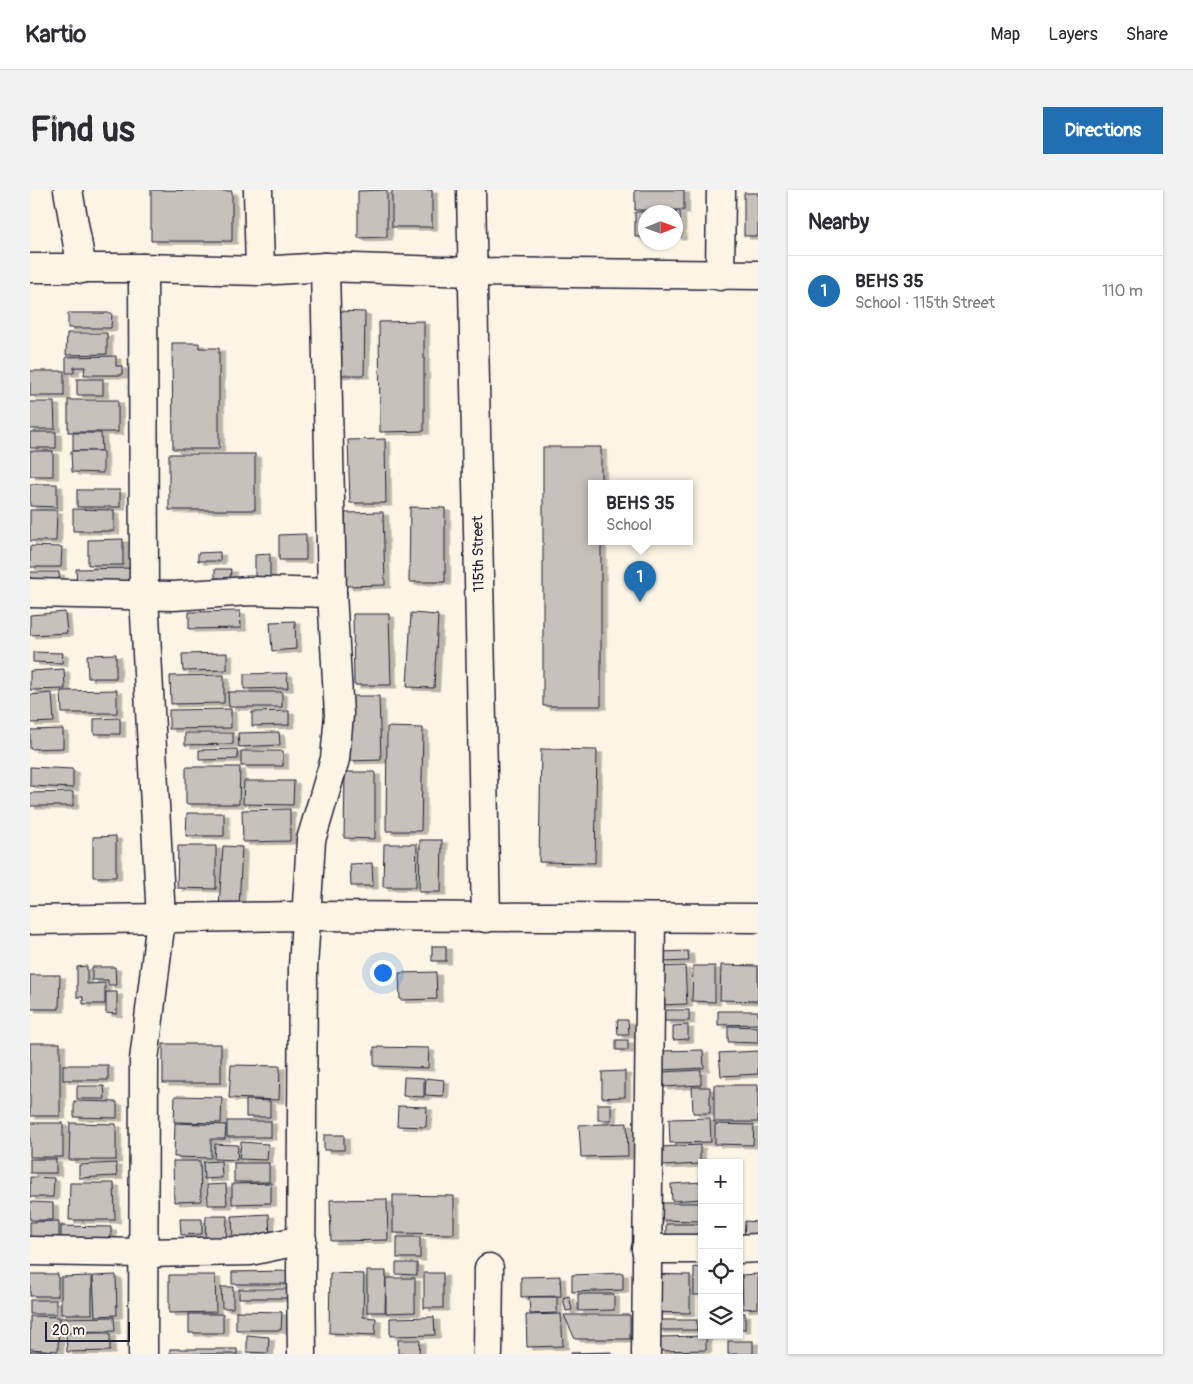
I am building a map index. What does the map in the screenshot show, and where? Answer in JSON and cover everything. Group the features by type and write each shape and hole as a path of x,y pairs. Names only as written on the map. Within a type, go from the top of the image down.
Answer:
{"street":[{"path":"68,190 82,269"},
{"path":"258,190 260,271"},
{"name":"115th Street","path":"471,190 486,918"},
{"path":"720,276 721,190"},
{"path":"30,268 260,271 325,267 472,272 758,275"},
{"path":"302,1354 300,1273 302,1240 303,967 305,916 311,840 335,759 339,715 332,593 325,267"},
{"path":"143,268 144,596 160,919 144,1060 143,1354"},
{"path":"30,593 173,596 250,592 332,593"},
{"path":"30,920 305,916 758,918"},
{"path":"646,1354 651,918"},
{"path":"30,1251 143,1253 250,1251 302,1240"},
{"path":"743,1249 758,1248"},
{"path":"646,1249 698,1249"},
{"path":"488,1354 489,1268"}],"building":[{"path":"151,190 232,191 232,241 151,241"},
{"path":"387,190 387,237 358,238 358,191"},
{"path":"392,190 432,190 432,227 392,227"},
{"path":"635,190 684,190 684,210 683,205 638,205 638,210 635,210"},
{"path":"744,193 758,193 758,236 744,236"},
{"path":"635,212 638,212 638,237 635,237"},
{"path":"336,311 365,312 364,375 336,375"},
{"path":"68,313 112,313 111,328 68,328"},
{"path":"424,321 424,431 380,432 379,322"},
{"path":"67,333 107,333 107,354 66,355"},
{"path":"172,343 199,343 199,348 219,348 219,449 173,449"},
{"path":"116,356 116,366 122,366 122,375 84,375 85,367 74,367 74,373 66,373 66,357"},
{"path":"30,371 64,371 64,396 30,396"},
{"path":"77,379 103,379 103,395 77,395"},
{"path":"68,400 118,400 118,432 68,432"},
{"path":"30,402 54,402 55,429 30,429"},
{"path":"30,432 56,432 56,448 30,448"},
{"path":"73,433 101,433 102,451 73,451"},
{"path":"385,439 386,503 350,503 348,440"},
{"path":"543,447 601,447 601,480 588,480 588,545 601,545 601,706 543,706"},
{"path":"30,451 53,451 53,476 30,476"},
{"path":"71,451 103,451 103,473 72,472"},
{"path":"169,454 255,454 255,510 169,510"},
{"path":"30,484 57,484 57,507 30,506"},
{"path":"77,490 120,490 120,507 77,507"},
{"path":"410,507 445,508 445,582 409,582"},
{"path":"73,509 114,510 114,531 73,531"},
{"path":"30,510 57,510 56,541 30,541"},
{"path":"383,512 385,585 346,586 345,513"},
{"path":"306,534 306,560 279,560 279,535"},
{"path":"123,539 123,565 88,565 88,540"},
{"path":"30,546 62,547 61,567 30,567"},
{"path":"220,552 220,561 198,561 198,553"},
{"path":"270,554 270,577 255,577 255,555"},
{"path":"136,568 137,586 77,587 76,569"},
{"path":"215,569 231,569 230,579 215,578"},
{"path":"30,572 59,572 60,589 30,589"},
{"path":"240,611 241,628 189,629 189,612"},
{"path":"65,612 67,633 30,635 30,615"},
{"path":"411,613 438,615 434,688 407,687"},
{"path":"353,614 389,614 391,685 354,685"},
{"path":"295,621 296,649 272,651 270,622"},
{"path":"33,652 63,653 62,663 33,662"},
{"path":"227,653 227,670 183,671 182,654"},
{"path":"116,654 116,678 88,678 87,655"},
{"path":"64,669 65,689 30,690 30,671"},
{"path":"287,673 288,688 244,689 244,674"},
{"path":"224,675 224,703 171,704 170,676"},
{"path":"117,690 117,713 62,713 61,691"},
{"path":"228,692 282,692 282,707 229,707"},
{"path":"52,693 54,722 30,723 30,695"},
{"path":"348,696 379,696 381,760 349,761"},
{"path":"231,709 231,728 169,729 169,710"},
{"path":"289,711 289,725 252,726 252,712"},
{"path":"120,718 120,734 94,734 94,719"},
{"path":"387,727 423,728 421,831 386,831"},
{"path":"63,729 63,748 30,749 30,730"},
{"path":"279,732 280,745 239,747 238,733"},
{"path":"185,733 233,733 233,744 185,745"},
{"path":"237,749 238,759 199,760 199,750"},
{"path":"541,749 597,750 595,863 539,862"},
{"path":"241,751 283,751 283,766 241,766"},
{"path":"30,767 73,769 73,788 30,786"},
{"path":"186,767 240,767 239,804 186,804"},
{"path":"345,772 375,772 375,839 344,838"},
{"path":"244,781 294,781 293,805 243,804"},
{"path":"73,792 73,806 30,806 30,793"},
{"path":"290,809 290,841 243,842 242,810"},
{"path":"187,813 224,813 224,836 186,836"},
{"path":"116,836 116,877 93,877 93,837"},
{"path":"420,840 442,840 441,892 419,892"},
{"path":"384,844 417,844 416,887 383,887"},
{"path":"178,846 216,846 216,889 177,888"},
{"path":"223,846 242,847 239,908 219,907"},
{"path":"372,863 373,886 351,886 350,864"},
{"path":"432,946 446,946 446,961 432,961"},
{"path":"688,951 689,961 662,962 661,952"},
{"path":"721,965 758,966 758,1001 720,1000"},
{"path":"87,966 87,984 105,983 105,1004 83,1004 83,997 77,997 77,967"},
{"path":"685,966 687,1004 659,1005 657,967"},
{"path":"693,966 715,966 715,1002 692,1001"},
{"path":"92,967 115,967 116,985 108,985 108,980 92,980"},
{"path":"436,972 437,999 400,1000 399,973"},
{"path":"30,975 60,975 59,1009 30,1009"},
{"path":"106,992 117,992 117,1014 106,1013"},
{"path":"664,1010 689,1010 689,1021 664,1021"},
{"path":"718,1011 758,1011 758,1024 718,1025"},
{"path":"617,1020 628,1020 629,1035 618,1035"},
{"path":"688,1025 688,1039 673,1040 673,1026"},
{"path":"728,1026 758,1027 758,1043 728,1042"},
{"path":"616,1040 628,1040 628,1050 616,1050"},
{"path":"30,1043 60,1043 60,1116 30,1116"},
{"path":"163,1044 221,1044 221,1083 163,1083"},
{"path":"374,1047 429,1048 428,1068 374,1066"},
{"path":"703,1050 704,1068 661,1070 660,1051"},
{"path":"758,1051 758,1074 721,1076 719,1053"},
{"path":"63,1065 108,1065 108,1080 63,1080"},
{"path":"231,1065 280,1066 279,1100 229,1098"},
{"path":"701,1070 701,1085 663,1087 662,1072"},
{"path":"625,1071 625,1097 602,1098 602,1072"},
{"path":"404,1077 424,1078 424,1097 403,1096"},
{"path":"426,1078 444,1080 443,1096 425,1095"},
{"path":"714,1085 758,1085 758,1122 714,1122"},
{"path":"77,1086 104,1086 105,1099 77,1099"},
{"path":"692,1087 710,1087 710,1113 693,1113"},
{"path":"175,1096 222,1097 221,1123 174,1122"},
{"path":"246,1100 270,1101 270,1117 246,1117"},
{"path":"74,1101 117,1102 117,1118 74,1117"},
{"path":"598,1104 611,1104 611,1120 598,1120"},
{"path":"398,1106 427,1107 426,1127 397,1126"},
{"path":"710,1118 711,1142 670,1143 669,1119"},
{"path":"227,1121 271,1121 271,1137 227,1137"},
{"path":"30,1123 63,1123 63,1157 30,1157"},
{"path":"70,1123 116,1124 116,1160 69,1160"},
{"path":"175,1123 226,1125 225,1139 211,1139 211,1158 174,1157"},
{"path":"627,1123 628,1156 581,1157 579,1125"},
{"path":"715,1124 754,1125 753,1145 715,1144"},
{"path":"324,1135 344,1135 344,1150 324,1150"},
{"path":"241,1142 268,1144 267,1160 239,1159"},
{"path":"215,1144 238,1145 237,1160 214,1159"},
{"path":"700,1145 700,1159 698,1159 698,1164 661,1166 660,1147"},
{"path":"30,1159 56,1159 56,1173 30,1173"},
{"path":"173,1161 200,1161 201,1201 174,1202"},
{"path":"221,1161 222,1178 204,1179 203,1162"},
{"path":"116,1163 117,1176 79,1178 79,1165"},
{"path":"234,1163 269,1163 269,1182 234,1182"},
{"path":"30,1177 54,1178 53,1197 30,1197"},
{"path":"698,1182 698,1199 672,1201 671,1184"},
{"path":"70,1183 114,1183 115,1220 69,1220"},
{"path":"271,1183 271,1203 232,1204 232,1184"},
{"path":"226,1184 227,1205 208,1205 207,1185"},
{"path":"393,1195 454,1196 454,1234 393,1233"},
{"path":"387,1199 388,1240 331,1241 330,1200"},
{"path":"30,1202 53,1203 53,1220 30,1220"},
{"path":"657,1203 698,1203 698,1221 657,1220"},
{"path":"269,1214 270,1240 233,1241 232,1216"},
{"path":"206,1216 227,1216 226,1243 205,1242"},
{"path":"180,1219 202,1219 202,1234 181,1235"},
{"path":"59,1221 59,1241 30,1241 30,1222"},
{"path":"745,1221 758,1222 758,1239 744,1238"},
{"path":"666,1224 698,1224 698,1239 666,1240"},
{"path":"61,1226 111,1227 111,1247 61,1245"},
{"path":"397,1237 420,1237 420,1258 397,1258"},
{"path":"396,1263 417,1263 417,1275 396,1274"},
{"path":"694,1267 698,1268 698,1295 694,1295"},
{"path":"288,1271 288,1284 232,1284 232,1272"},
{"path":"367,1271 386,1271 385,1312 367,1312"},
{"path":"330,1273 364,1274 363,1317 376,1318 375,1335 329,1333"},
{"path":"424,1273 443,1273 443,1308 424,1308"},
{"path":"623,1273 623,1290 572,1292 572,1275"},
{"path":"30,1274 58,1274 58,1296 30,1296"},
{"path":"651,1274 690,1275 690,1313 650,1312"},
{"path":"758,1274 758,1308 743,1309 743,1275"},
{"path":"116,1275 117,1315 95,1316 93,1276"},
{"path":"169,1275 215,1275 216,1312 169,1313"},
{"path":"92,1276 92,1314 61,1314 61,1277"},
{"path":"560,1276 561,1296 521,1297 521,1277"},
{"path":"386,1278 415,1278 415,1312 386,1313"},
{"path":"221,1287 233,1287 233,1308 222,1308"},
{"path":"239,1289 292,1289 292,1298 239,1298"},
{"path":"578,1294 614,1294 614,1310 578,1311"},
{"path":"569,1296 572,1310 566,1311 563,1298"},
{"path":"529,1297 557,1297 557,1313 530,1314"},
{"path":"30,1300 56,1300 56,1314 30,1314"},
{"path":"236,1311 282,1312 281,1330 236,1330"},
{"path":"743,1313 745,1313 745,1329 743,1329"},
{"path":"189,1314 223,1314 223,1333 189,1333"},
{"path":"561,1314 563,1346 527,1347 526,1315"},
{"path":"564,1315 630,1315 630,1339 575,1339"},
{"path":"30,1316 59,1317 58,1351 30,1349"},
{"path":"114,1317 115,1331 60,1332 60,1318"},
{"path":"434,1317 435,1335 390,1336 390,1318"},
{"path":"658,1320 697,1320 697,1330 658,1330"},
{"path":"66,1333 110,1333 110,1351 67,1352"},
{"path":"247,1335 269,1337 268,1353 247,1352"},
{"path":"698,1336 698,1339 706,1339 706,1350 658,1351 657,1337"},
{"path":"398,1340 420,1340 419,1354 398,1354"},
{"path":"728,1341 753,1341 753,1354 728,1354"},
{"path":"170,1349 237,1349 237,1354 170,1354"},
{"path":"30,1351 46,1351 46,1354 30,1354"},
{"path":"611,1352 611,1354 571,1354 571,1353"}],"place":[{"name":"BEHS 35","path":"640,602"}]}
